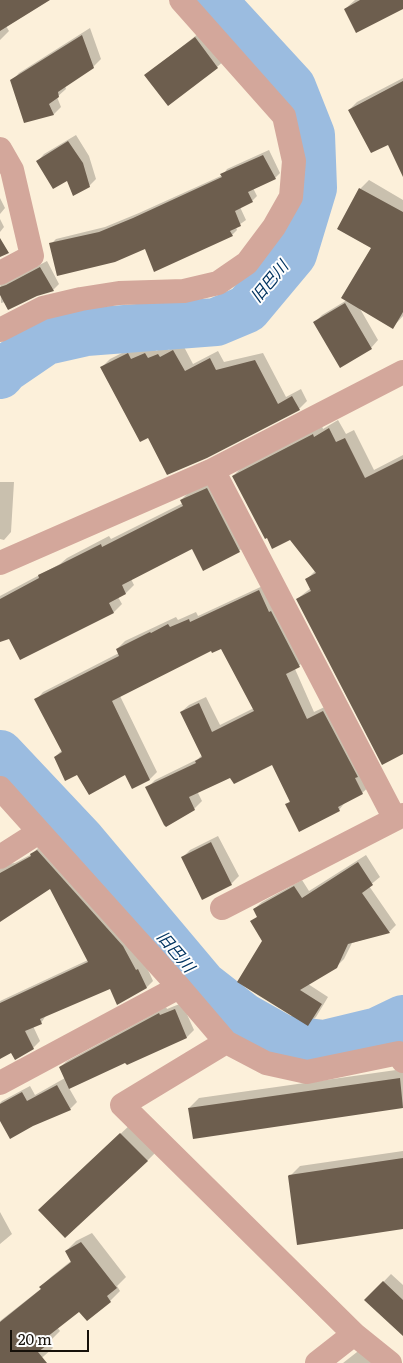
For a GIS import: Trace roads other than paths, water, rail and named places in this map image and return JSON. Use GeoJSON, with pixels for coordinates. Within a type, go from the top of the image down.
{"type":"FeatureCollection","features":[{"type":"Feature","properties":{"kind":"street"},"geometry":{"type":"LineString","coordinates":[[0,330],[43,308],[81,299],[119,292],[184,291],[218,283],[247,263],[274,227],[291,197],[294,161],[284,116],[181,0]]}},
{"type":"Feature","properties":{"kind":"street"},"geometry":{"type":"LineString","coordinates":[[0,149],[12,170],[32,256],[0,273]]}},
{"type":"Feature","properties":{"kind":"street"},"geometry":{"type":"LineString","coordinates":[[0,563],[213,470],[403,372]]}},
{"type":"Feature","properties":{"kind":"street"},"geometry":{"type":"LineString","coordinates":[[213,470],[399,817],[222,908]]}},
{"type":"Feature","properties":{"kind":"street"},"geometry":{"type":"LineString","coordinates":[[0,788],[226,1042],[266,1063],[307,1072],[399,1053],[403,1061]]}},
{"type":"Feature","properties":{"kind":"street"},"geometry":{"type":"LineString","coordinates":[[0,856],[39,832]]}},
{"type":"Feature","properties":{"kind":"street"},"geometry":{"type":"LineString","coordinates":[[0,1082],[179,987]]}},
{"type":"Feature","properties":{"kind":"street"},"geometry":{"type":"LineString","coordinates":[[226,1042],[122,1105],[354,1334],[390,1363]]}},
{"type":"Feature","properties":{"kind":"street"},"geometry":{"type":"LineString","coordinates":[[317,1363],[354,1334]]}},
{"type":"Feature","properties":{"kind":"waterway","name":"旧巴川"},"geometry":{"type":"LineString","coordinates":[[0,375],[5,369],[46,341],[86,332],[216,322],[247,309],[293,254],[313,188],[311,135],[292,87],[212,0]]}},
{"type":"Feature","properties":{"kind":"waterway","name":"旧巴川"},"geometry":{"type":"LineString","coordinates":[[0,754],[81,840],[203,985],[244,1017],[283,1039],[324,1044],[378,1031],[403,1019]]}}]}
